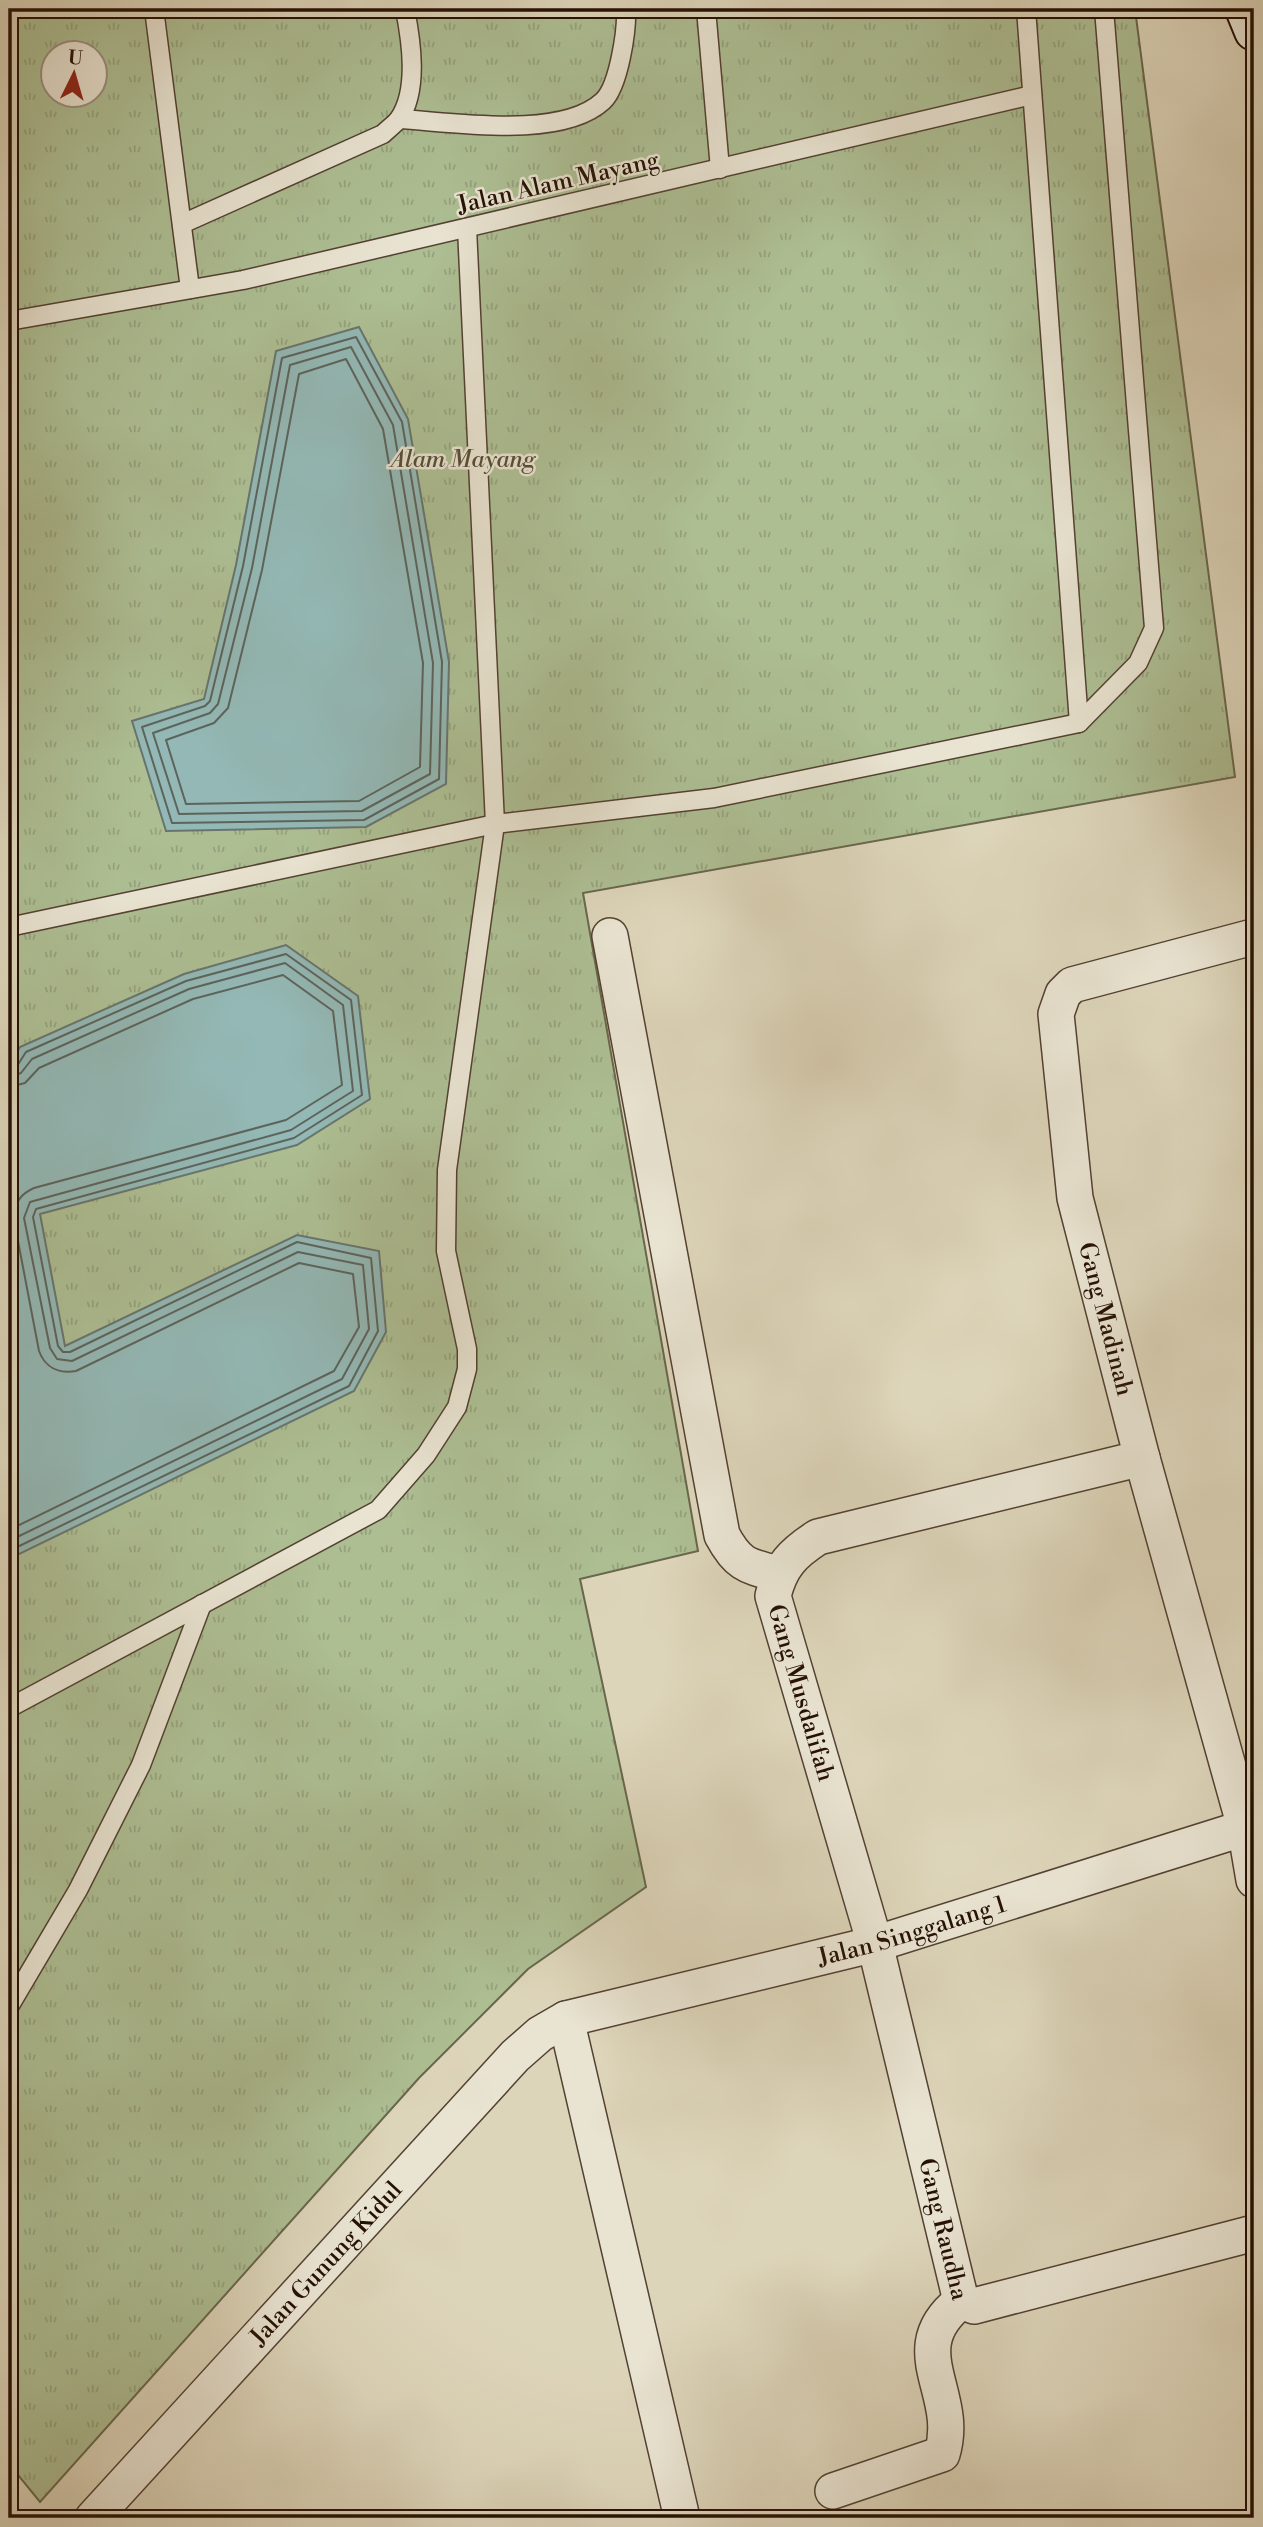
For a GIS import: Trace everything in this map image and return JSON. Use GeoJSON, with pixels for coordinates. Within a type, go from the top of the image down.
{"type":"FeatureCollection","features":[{"type":"Feature","properties":{"kind":"main road"},"geometry":{"type":"LineString","coordinates":[[1245,9],[1254,31]]}},
{"type":"Feature","properties":{"kind":"street"},"geometry":{"type":"LineString","coordinates":[[610,936],[722,1535],[733,1554],[745,1566],[778,1574]]}},
{"type":"Feature","properties":{"kind":"street","name":"Gang Madinah"},"geometry":{"type":"LineString","coordinates":[[1249,938],[1072,985],[1057,1003],[1056,1014],[1075,1198],[1142,1458],[1249,1826]]}},
{"type":"Feature","properties":{"kind":"street","name":"Gang Musdalifah"},"geometry":{"type":"LineString","coordinates":[[875,1944],[773,1596],[778,1574],[793,1553],[818,1537],[1142,1458]]}},
{"type":"Feature","properties":{"kind":"street"},"geometry":{"type":"LineString","coordinates":[[1249,1826],[1254,1880]]}},
{"type":"Feature","properties":{"kind":"street","name":"Jalan Singgalang 1"},"geometry":{"type":"LineString","coordinates":[[566,2019],[875,1944],[1249,1826]]}},
{"type":"Feature","properties":{"kind":"street","name":"Gang Raudha"},"geometry":{"type":"LineString","coordinates":[[875,1944],[961,2301],[974,2306],[1254,2233]]}},
{"type":"Feature","properties":{"kind":"street"},"geometry":{"type":"LineString","coordinates":[[566,2019],[682,2518]]}},
{"type":"Feature","properties":{"kind":"street","name":"Jalan Gunung Kidul"},"geometry":{"type":"LineString","coordinates":[[93,2518],[515,2056],[540,2034],[566,2019]]}},
{"type":"Feature","properties":{"kind":"street"},"geometry":{"type":"LineString","coordinates":[[833,2491],[942,2454],[948,2435],[947,2413],[931,2358],[932,2344],[945,2313],[961,2301]]}},
{"type":"Feature","properties":{"kind":"lane"},"geometry":{"type":"LineString","coordinates":[[154,9],[190,289]]}},
{"type":"Feature","properties":{"kind":"lane"},"geometry":{"type":"LineString","coordinates":[[182,224],[383,134],[399,119],[409,86],[411,38],[405,9]]}},
{"type":"Feature","properties":{"kind":"lane"},"geometry":{"type":"LineString","coordinates":[[399,119],[504,125],[550,123],[584,115],[605,100],[618,72],[626,9]]}},
{"type":"Feature","properties":{"kind":"lane"},"geometry":{"type":"LineString","coordinates":[[706,9],[720,169]]}},
{"type":"Feature","properties":{"kind":"lane"},"geometry":{"type":"LineString","coordinates":[[1026,9],[1079,723]]}},
{"type":"Feature","properties":{"kind":"lane"},"geometry":{"type":"LineString","coordinates":[[10,921],[495,824],[714,799],[1079,723],[1138,663],[1154,628],[1104,9]]}},
{"type":"Feature","properties":{"kind":"lane","name":"Jalan Alam Mayang"},"geometry":{"type":"LineString","coordinates":[[9,321],[243,281],[1032,95]]}},
{"type":"Feature","properties":{"kind":"lane"},"geometry":{"type":"LineString","coordinates":[[9,1708],[378,1510],[426,1455],[457,1407],[467,1369],[467,1349],[446,1251],[447,1170],[495,824],[467,229]]}},
{"type":"Feature","properties":{"kind":"lane"},"geometry":{"type":"LineString","coordinates":[[9,2007],[78,1890],[141,1765],[202,1604]]}},
{"type":"Feature","properties":{"kind":"green space","name":"Alam Mayang"},"geometry":{"type":"Polygon","coordinates":[[[9,9],[1135,9],[1235,777],[583,893],[698,1551],[580,1579],[646,1887],[528,1969],[419,2078],[40,2502],[9,2464],[9,9]]]}},
{"type":"Feature","properties":{"kind":"water"},"geometry":{"type":"Polygon","coordinates":[[[359,327],[408,419],[449,662],[446,784],[366,827],[166,831],[132,721],[204,699],[236,565],[276,351],[359,327]]]}},
{"type":"Feature","properties":{"kind":"water"},"geometry":{"type":"Polygon","coordinates":[[[286,945],[358,996],[370,1099],[297,1145],[40,1214],[65,1346],[297,1235],[379,1251],[386,1332],[354,1391],[9,1559],[9,1066],[20,1047],[184,974],[286,945]]]}}]}
